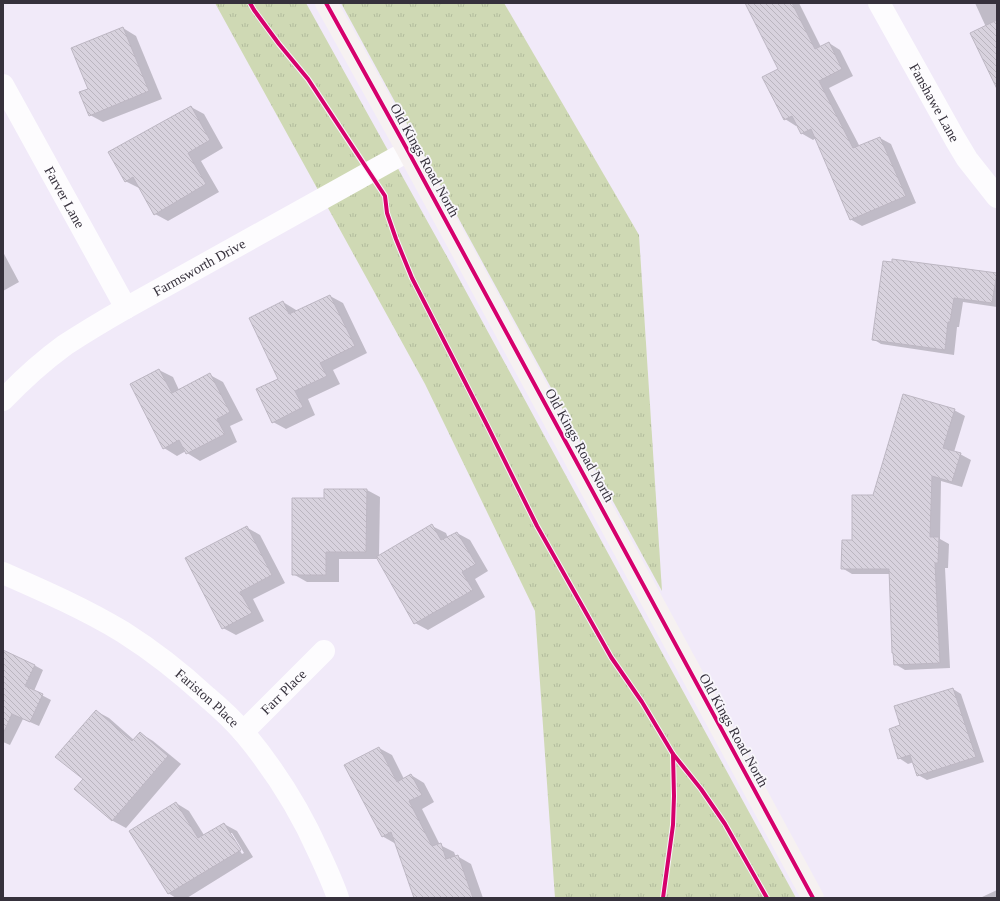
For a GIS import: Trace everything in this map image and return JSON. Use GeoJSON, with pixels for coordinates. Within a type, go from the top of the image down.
{"type":"FeatureCollection","features":[{"type":"Feature","properties":{"kind":"street","name":"Old Kings Road North"},"geometry":{"type":"LineString","coordinates":[[326,3],[408,151],[813,898]]}},
{"type":"Feature","properties":{"kind":"street","name":"Fanshawe Lane"},"geometry":{"type":"LineString","coordinates":[[879,3],[967,159],[997,197]]}},
{"type":"Feature","properties":{"kind":"street","name":"Farver Lane"},"geometry":{"type":"LineString","coordinates":[[3,85],[126,308]]}},
{"type":"Feature","properties":{"kind":"street","name":"Farmsworth Drive"},"geometry":{"type":"LineString","coordinates":[[3,400],[37,368],[65,346],[94,327],[408,151]]}},
{"type":"Feature","properties":{"kind":"street","name":"Fariston Place"},"geometry":{"type":"LineString","coordinates":[[3,573],[93,615],[122,632],[177,670],[222,710],[243,732],[278,779],[304,822],[325,866],[338,898]]}},
{"type":"Feature","properties":{"kind":"street","name":"Farr Place"},"geometry":{"type":"LineString","coordinates":[[243,732],[324,651]]}},
{"type":"Feature","properties":{"kind":"green space"},"geometry":{"type":"Polygon","coordinates":[[[215,3],[306,3],[450,262],[796,898],[555,898],[535,611],[425,384],[215,3]]]}},
{"type":"Feature","properties":{"kind":"green space"},"geometry":{"type":"Polygon","coordinates":[[[341,3],[504,3],[639,235],[662,591],[341,3]]]}},
{"type":"Feature","properties":{"kind":"building"},"geometry":{"type":"Polygon","coordinates":[[[745,3],[792,3],[815,49],[829,42],[842,69],[819,81],[853,148],[880,137],[906,196],[850,220],[811,129],[801,134],[792,116],[784,120],[762,77],[778,69],[745,3]]]}},
{"type":"Feature","properties":{"kind":"building"},"geometry":{"type":"Polygon","coordinates":[[[997,20],[997,89],[970,33],[997,20]]]}},
{"type":"Feature","properties":{"kind":"building"},"geometry":{"type":"Polygon","coordinates":[[[123,27],[149,91],[89,116],[79,92],[88,89],[71,48],[123,27]]]}},
{"type":"Feature","properties":{"kind":"building"},"geometry":{"type":"Polygon","coordinates":[[[191,106],[210,140],[188,153],[206,184],[154,215],[133,177],[125,182],[108,152],[191,106]]]}},
{"type":"Feature","properties":{"kind":"building"},"geometry":{"type":"Polygon","coordinates":[[[892,259],[997,273],[992,303],[954,298],[950,322],[948,322],[945,350],[872,340],[883,261],[892,262],[892,259]]]}},
{"type":"Feature","properties":{"kind":"building"},"geometry":{"type":"Polygon","coordinates":[[[330,295],[355,346],[320,363],[327,376],[295,391],[303,407],[272,423],[256,389],[278,379],[249,318],[283,301],[289,314],[330,295]]]}},
{"type":"Feature","properties":{"kind":"building"},"geometry":{"type":"Polygon","coordinates":[[[159,369],[172,393],[210,373],[230,412],[217,419],[225,434],[186,454],[179,440],[163,449],[130,384],[159,369]]]}},
{"type":"Feature","properties":{"kind":"building"},"geometry":{"type":"Polygon","coordinates":[[[903,394],[955,409],[943,448],[961,453],[952,482],[932,476],[930,537],[939,537],[938,563],[935,563],[940,663],[894,665],[892,653],[889,569],[841,569],[842,540],[852,540],[852,495],[873,495],[903,394]]]}},
{"type":"Feature","properties":{"kind":"building"},"geometry":{"type":"Polygon","coordinates":[[[324,489],[367,489],[366,552],[326,552],[326,575],[292,575],[292,498],[324,498],[324,489]]]}},
{"type":"Feature","properties":{"kind":"building"},"geometry":{"type":"Polygon","coordinates":[[[432,524],[441,540],[457,532],[476,564],[462,572],[473,590],[414,624],[376,557],[432,524]]]}},
{"type":"Feature","properties":{"kind":"building"},"geometry":{"type":"Polygon","coordinates":[[[247,526],[272,575],[240,592],[252,613],[222,629],[185,558],[247,526]]]}},
{"type":"Feature","properties":{"kind":"building"},"geometry":{"type":"Polygon","coordinates":[[[3,650],[35,665],[25,686],[43,694],[30,722],[12,714],[3,734],[3,650]]]}},
{"type":"Feature","properties":{"kind":"building"},"geometry":{"type":"Polygon","coordinates":[[[953,688],[976,757],[917,776],[910,755],[898,759],[889,729],[900,725],[894,706],[953,688]]]}},
{"type":"Feature","properties":{"kind":"building"},"geometry":{"type":"Polygon","coordinates":[[[96,710],[132,741],[140,732],[168,756],[112,821],[74,789],[83,779],[55,757],[96,710]]]}},
{"type":"Feature","properties":{"kind":"building"},"geometry":{"type":"Polygon","coordinates":[[[379,747],[397,782],[411,774],[422,795],[409,801],[432,846],[441,843],[446,859],[458,855],[473,898],[414,898],[391,832],[382,837],[344,765],[379,747]]]}},
{"type":"Feature","properties":{"kind":"building"},"geometry":{"type":"Polygon","coordinates":[[[176,802],[198,838],[224,823],[241,850],[168,894],[129,831],[176,802]]]}},
{"type":"Feature","properties":{"kind":"cycle path"},"geometry":{"type":"LineString","coordinates":[[250,3],[279,44],[308,79],[385,196],[387,213],[412,278],[537,526],[611,657],[642,702],[673,754],[701,789],[725,824],[767,898]]}},
{"type":"Feature","properties":{"kind":"cycle path"},"geometry":{"type":"LineString","coordinates":[[326,3],[408,151],[813,898]]}},
{"type":"Feature","properties":{"kind":"cycle path"},"geometry":{"type":"LineString","coordinates":[[663,898],[673,825],[673,754]]}}]}
